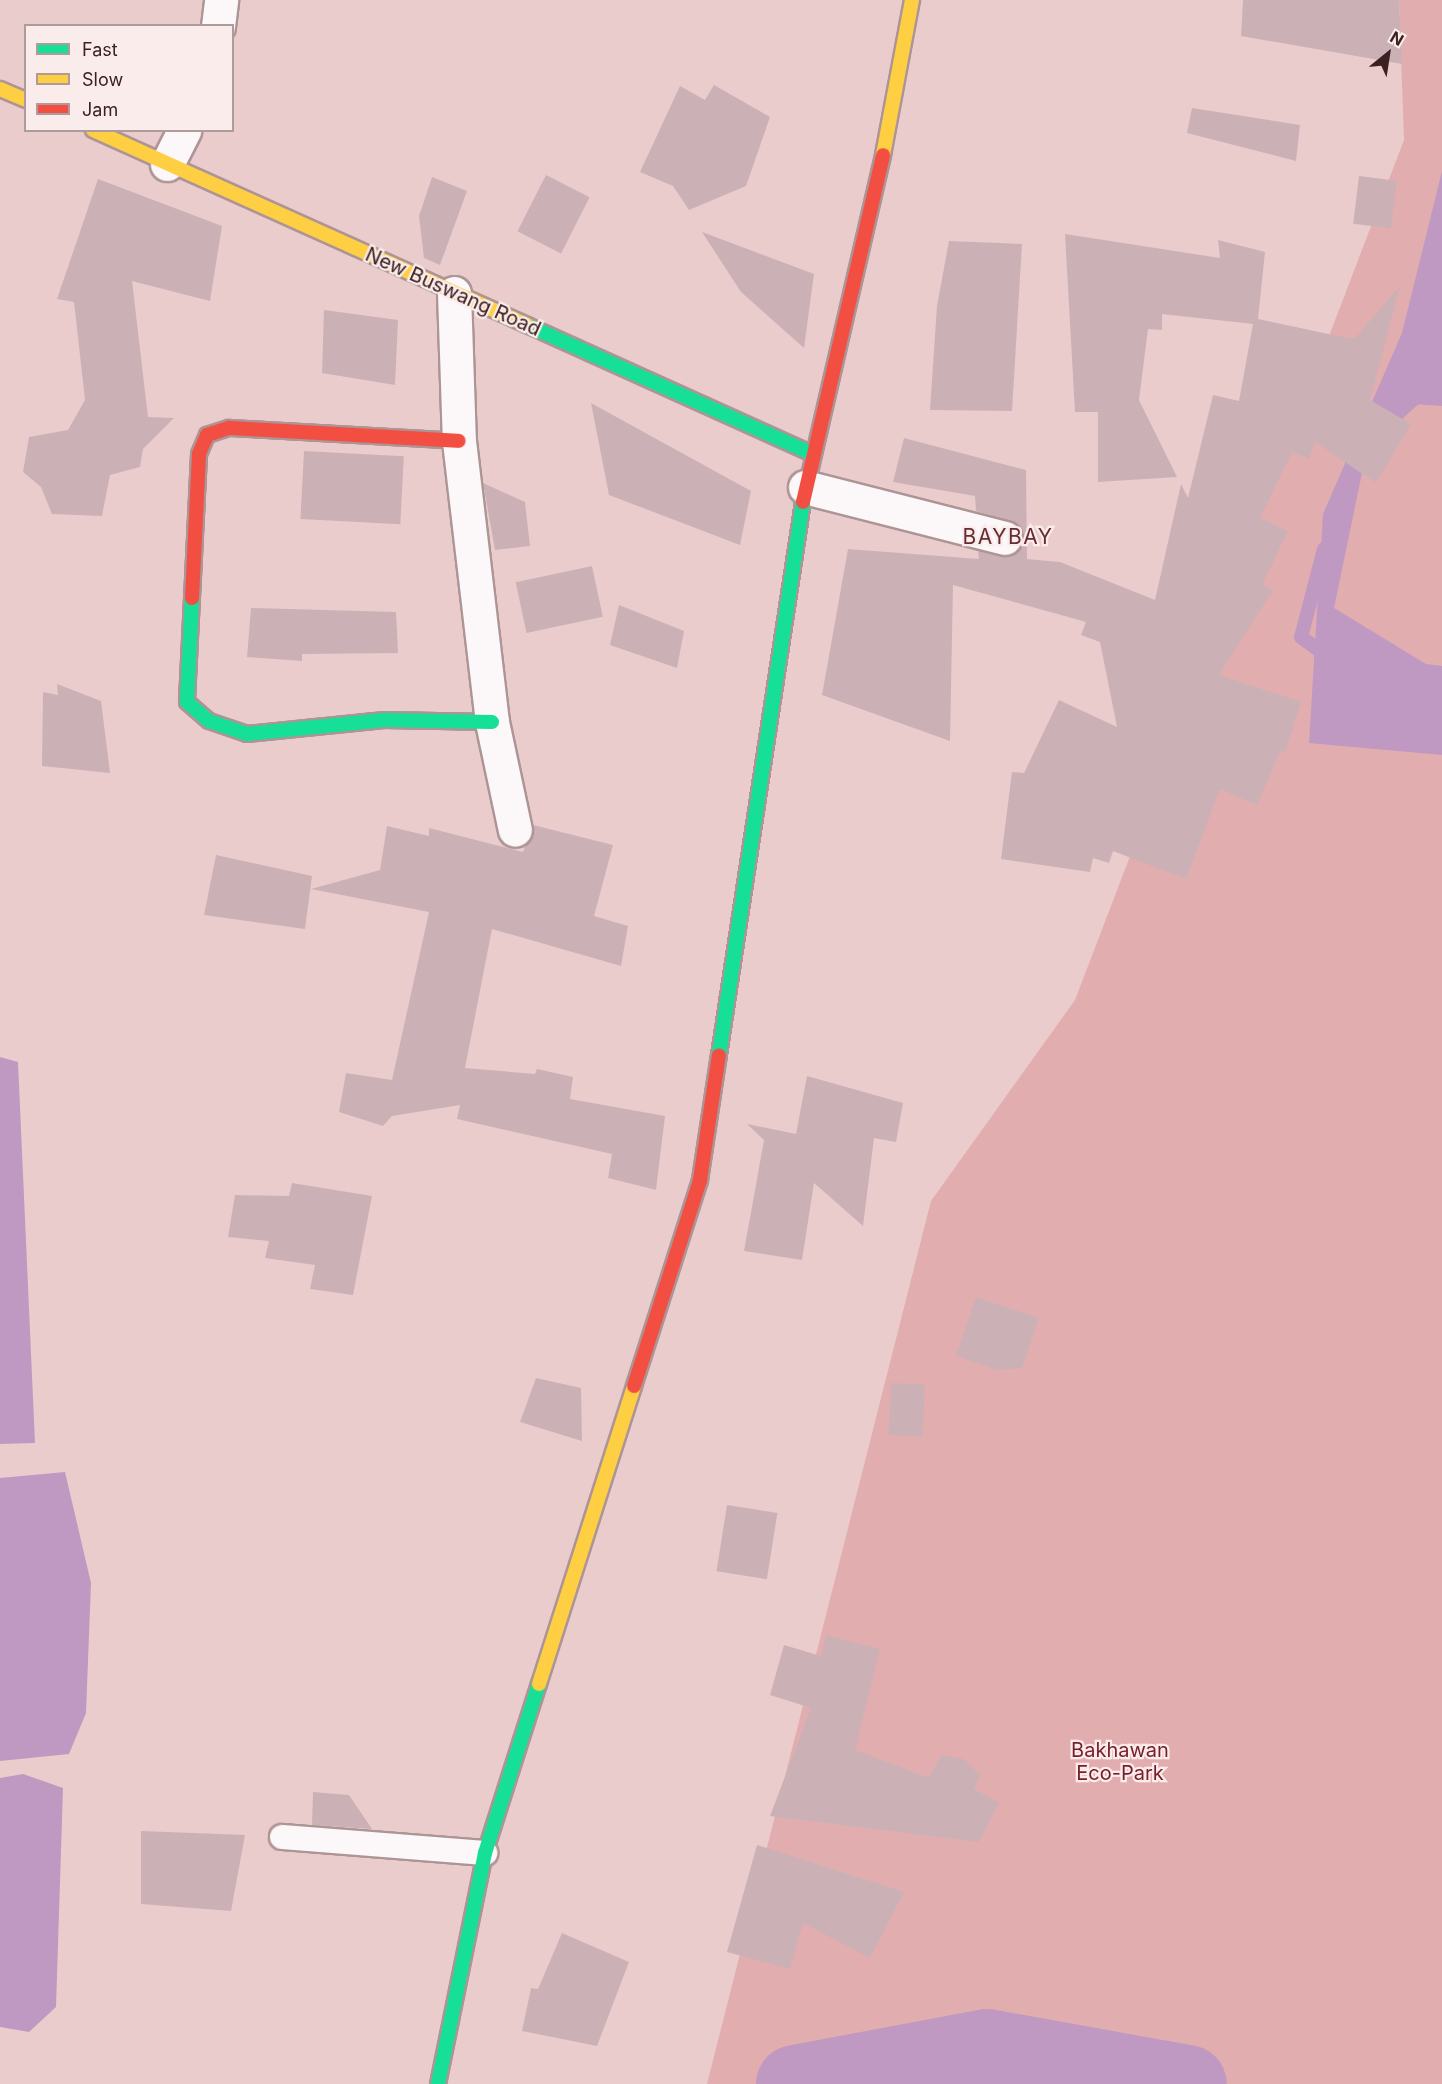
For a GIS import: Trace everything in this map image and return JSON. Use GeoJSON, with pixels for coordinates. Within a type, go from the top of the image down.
{"type":"FeatureCollection","features":[{"type":"Feature","properties":{"kind":"street"},"geometry":{"type":"LineString","coordinates":[[218,24],[221,0]]}},
{"type":"Feature","properties":{"kind":"street"},"geometry":{"type":"LineString","coordinates":[[438,2084],[485,1852],[700,1180],[805,487],[897,96],[912,0]]}},
{"type":"Feature","properties":{"kind":"street"},"geometry":{"type":"LineString","coordinates":[[0,89],[24,99]]}},
{"type":"Feature","properties":{"kind":"street","name":"New Buswang Road"},"geometry":{"type":"LineString","coordinates":[[97,132],[813,454]]}},
{"type":"Feature","properties":{"kind":"street"},"geometry":{"type":"LineString","coordinates":[[167,164],[183,132]]}},
{"type":"Feature","properties":{"kind":"street"},"geometry":{"type":"LineString","coordinates":[[454,293],[459,441],[492,722],[515,830]]}},
{"type":"Feature","properties":{"kind":"street"},"geometry":{"type":"LineString","coordinates":[[459,441],[229,428],[207,435],[199,454],[188,702],[209,721],[246,734],[384,720],[492,722]]}},
{"type":"Feature","properties":{"kind":"street"},"geometry":{"type":"LineString","coordinates":[[805,487],[1005,538]]}},
{"type":"Feature","properties":{"kind":"lane"},"geometry":{"type":"LineString","coordinates":[[282,1837],[485,1852]]}},
{"type":"Feature","properties":{"kind":"green space","name":"Bakhawan Eco-Park"},"geometry":{"type":"Polygon","coordinates":[[[1399,0],[1442,0],[1442,2084],[707,2084],[931,1201],[1075,1000],[1404,140],[1399,0]]]}},
{"type":"Feature","properties":{"kind":"shaded area"},"geometry":{"type":"Polygon","coordinates":[[[1442,171],[1442,406],[1398,403],[1362,473],[1334,608],[1426,664],[1442,666],[1442,755],[1309,743],[1323,514],[1402,333],[1442,171]]]}},
{"type":"Feature","properties":{"kind":"shaded area"},"geometry":{"type":"Polygon","coordinates":[[[0,1057],[18,1062],[35,1443],[0,1444],[0,1057]]]}},
{"type":"Feature","properties":{"kind":"shaded area"},"geometry":{"type":"Polygon","coordinates":[[[65,1472],[91,1583],[86,1713],[69,1754],[0,1761],[0,1478],[65,1472]]]}},
{"type":"Feature","properties":{"kind":"shaded area"},"geometry":{"type":"Polygon","coordinates":[[[23,1774],[63,1788],[56,2007],[29,2032],[0,2027],[0,1778],[23,1774]]]}},
{"type":"Feature","properties":{"kind":"building"},"geometry":{"type":"Polygon","coordinates":[[[1243,0],[1399,0],[1402,64],[1241,36],[1243,0]]]}},
{"type":"Feature","properties":{"kind":"building"},"geometry":{"type":"Polygon","coordinates":[[[714,85],[770,117],[746,186],[689,210],[673,186],[640,172],[680,86],[705,100],[714,85]]]}},
{"type":"Feature","properties":{"kind":"building"},"geometry":{"type":"Polygon","coordinates":[[[1192,108],[1300,125],[1296,161],[1187,133],[1192,108]]]}},
{"type":"Feature","properties":{"kind":"building"},"geometry":{"type":"Polygon","coordinates":[[[546,175],[590,197],[561,253],[517,231],[546,175]]]}},
{"type":"Feature","properties":{"kind":"building"},"geometry":{"type":"Polygon","coordinates":[[[1359,176],[1397,181],[1391,228],[1353,224],[1359,176]]]}},
{"type":"Feature","properties":{"kind":"building"},"geometry":{"type":"Polygon","coordinates":[[[432,177],[467,191],[440,265],[424,258],[419,216],[432,177]]]}},
{"type":"Feature","properties":{"kind":"building"},"geometry":{"type":"Polygon","coordinates":[[[98,179],[222,226],[210,301],[132,281],[148,417],[174,418],[143,449],[140,467],[110,475],[102,516],[52,514],[41,487],[23,472],[29,437],[68,430],[85,400],[74,302],[57,299],[98,179]]]}},
{"type":"Feature","properties":{"kind":"building"},"geometry":{"type":"Polygon","coordinates":[[[702,232],[814,274],[804,348],[741,292],[702,232]]]}},
{"type":"Feature","properties":{"kind":"building"},"geometry":{"type":"Polygon","coordinates":[[[1065,234],[1220,258],[1218,240],[1265,252],[1258,319],[1347,338],[1355,338],[1400,286],[1370,400],[1411,424],[1376,483],[1315,442],[1309,459],[1292,452],[1260,518],[1288,531],[1262,585],[1273,590],[1219,675],[1301,702],[1285,752],[1281,750],[1257,805],[1220,789],[1186,879],[1113,851],[1109,863],[1093,858],[1090,872],[1001,859],[1012,772],[1024,773],[1059,700],[1117,727],[1100,642],[1081,635],[1086,622],[953,585],[950,741],[822,695],[848,549],[979,559],[978,551],[1009,556],[1023,543],[1018,524],[976,511],[975,496],[893,482],[904,438],[1026,470],[1027,559],[1060,562],[1155,600],[1181,484],[1188,498],[1213,395],[1239,401],[1253,324],[1162,314],[1162,330],[1148,329],[1139,400],[1177,477],[1098,482],[1098,412],[1075,412],[1065,234]]]}},
{"type":"Feature","properties":{"kind":"building"},"geometry":{"type":"Polygon","coordinates":[[[949,241],[1022,244],[1012,411],[930,410],[937,306],[949,241]]]}},
{"type":"Feature","properties":{"kind":"building"},"geometry":{"type":"Polygon","coordinates":[[[324,310],[398,320],[395,385],[322,373],[324,310]]]}},
{"type":"Feature","properties":{"kind":"building"},"geometry":{"type":"Polygon","coordinates":[[[591,403],[751,491],[740,545],[609,495],[591,403]]]}},
{"type":"Feature","properties":{"kind":"building"},"geometry":{"type":"Polygon","coordinates":[[[304,451],[404,456],[400,524],[300,519],[304,451]]]}},
{"type":"Feature","properties":{"kind":"building"},"geometry":{"type":"Polygon","coordinates":[[[483,483],[525,502],[530,546],[495,550],[483,483]]]}},
{"type":"Feature","properties":{"kind":"building"},"geometry":{"type":"Polygon","coordinates":[[[592,566],[603,617],[527,633],[516,582],[592,566]]]}},
{"type":"Feature","properties":{"kind":"building"},"geometry":{"type":"Polygon","coordinates":[[[619,605],[684,631],[677,668],[610,645],[619,605]]]}},
{"type":"Feature","properties":{"kind":"building"},"geometry":{"type":"Polygon","coordinates":[[[251,608],[396,612],[398,653],[302,654],[302,661],[247,657],[251,608]]]}},
{"type":"Feature","properties":{"kind":"building"},"geometry":{"type":"Polygon","coordinates":[[[57,684],[101,701],[110,773],[42,766],[43,692],[58,695],[57,684]]]}},
{"type":"Feature","properties":{"kind":"building"},"geometry":{"type":"Polygon","coordinates":[[[533,825],[613,845],[594,916],[628,926],[621,966],[492,929],[465,1068],[535,1074],[537,1069],[573,1077],[570,1099],[665,1116],[656,1190],[608,1178],[612,1154],[457,1119],[460,1105],[392,1116],[383,1126],[339,1112],[346,1073],[392,1080],[429,912],[311,889],[380,870],[387,826],[429,836],[429,828],[523,852],[533,825]]]}},
{"type":"Feature","properties":{"kind":"building"},"geometry":{"type":"Polygon","coordinates":[[[216,855],[312,876],[305,929],[204,915],[216,855]]]}},
{"type":"Feature","properties":{"kind":"building"},"geometry":{"type":"Polygon","coordinates":[[[807,1076],[903,1103],[896,1142],[874,1138],[863,1226],[814,1183],[802,1260],[744,1251],[764,1140],[747,1124],[796,1134],[807,1076]]]}},
{"type":"Feature","properties":{"kind":"building"},"geometry":{"type":"Polygon","coordinates":[[[292,1183],[372,1196],[353,1295],[310,1289],[315,1265],[265,1258],[269,1241],[228,1237],[235,1195],[289,1196],[292,1183]]]}},
{"type":"Feature","properties":{"kind":"building"},"geometry":{"type":"Polygon","coordinates":[[[976,1297],[1039,1318],[1022,1368],[998,1370],[956,1356],[976,1297]]]}},
{"type":"Feature","properties":{"kind":"building"},"geometry":{"type":"Polygon","coordinates":[[[536,1378],[581,1388],[582,1441],[520,1422],[536,1378]]]}},
{"type":"Feature","properties":{"kind":"building"},"geometry":{"type":"Polygon","coordinates":[[[891,1383],[925,1385],[922,1437],[888,1435],[891,1383]]]}},
{"type":"Feature","properties":{"kind":"building"},"geometry":{"type":"Polygon","coordinates":[[[727,1505],[777,1513],[767,1579],[717,1571],[727,1505]]]}},
{"type":"Feature","properties":{"kind":"building"},"geometry":{"type":"Polygon","coordinates":[[[826,1635],[880,1649],[855,1750],[929,1778],[941,1755],[964,1759],[980,1775],[974,1789],[999,1803],[979,1842],[770,1816],[811,1708],[770,1695],[784,1645],[821,1656],[826,1635]]]}},
{"type":"Feature","properties":{"kind":"building"},"geometry":{"type":"Polygon","coordinates":[[[313,1792],[349,1795],[372,1829],[312,1825],[313,1792]]]}},
{"type":"Feature","properties":{"kind":"building"},"geometry":{"type":"Polygon","coordinates":[[[141,1831],[245,1835],[231,1911],[141,1904],[141,1831]]]}},
{"type":"Feature","properties":{"kind":"building"},"geometry":{"type":"Polygon","coordinates":[[[757,1845],[904,1892],[870,1958],[803,1923],[790,1969],[727,1952],[757,1845]]]}},
{"type":"Feature","properties":{"kind":"building"},"geometry":{"type":"Polygon","coordinates":[[[562,1933],[629,1962],[597,2046],[522,2031],[531,1988],[538,1989],[562,1933]]]}},
{"type":"Feature","properties":{"kind":"waterway"},"geometry":{"type":"LineString","coordinates":[[1384,426],[1442,373]]}},
{"type":"Feature","properties":{"kind":"waterway"},"geometry":{"type":"LineString","coordinates":[[1324,549],[1301,637],[1329,657]]}},
{"type":"Feature","properties":{"kind":"waterway"},"geometry":{"type":"LineString","coordinates":[[795,2084],[987,2048],[1188,2084]]}},
{"type":"Feature","properties":{"kind":"traffic: fast"},"geometry":{"type":"LineString","coordinates":[[527,325],[813,454]]}},
{"type":"Feature","properties":{"kind":"traffic: fast"},"geometry":{"type":"LineString","coordinates":[[719,1055],[803,502]]}},
{"type":"Feature","properties":{"kind":"traffic: fast"},"geometry":{"type":"LineString","coordinates":[[192,598],[187,702],[209,721],[247,734],[384,720],[492,722]]}},
{"type":"Feature","properties":{"kind":"traffic: fast"},"geometry":{"type":"LineString","coordinates":[[438,2084],[485,1853],[539,1684]]}},
{"type":"Feature","properties":{"kind":"traffic: slow"},"geometry":{"type":"LineString","coordinates":[[883,155],[912,0]]}},
{"type":"Feature","properties":{"kind":"traffic: slow"},"geometry":{"type":"LineString","coordinates":[[0,89],[24,99]]}},
{"type":"Feature","properties":{"kind":"traffic: slow"},"geometry":{"type":"LineString","coordinates":[[97,132],[527,325]]}},
{"type":"Feature","properties":{"kind":"traffic: slow"},"geometry":{"type":"LineString","coordinates":[[539,1684],[634,1386]]}},
{"type":"Feature","properties":{"kind":"traffic: jam"},"geometry":{"type":"LineString","coordinates":[[803,502],[883,155]]}},
{"type":"Feature","properties":{"kind":"traffic: jam"},"geometry":{"type":"LineString","coordinates":[[192,598],[199,454],[207,435],[229,428],[459,441]]}},
{"type":"Feature","properties":{"kind":"traffic: jam"},"geometry":{"type":"LineString","coordinates":[[634,1386],[700,1180],[719,1055]]}},
{"type":"Feature","properties":{"kind":"district","name":"BAYBAY"},"geometry":{"type":"Point","coordinates":[1008,537]}}]}
